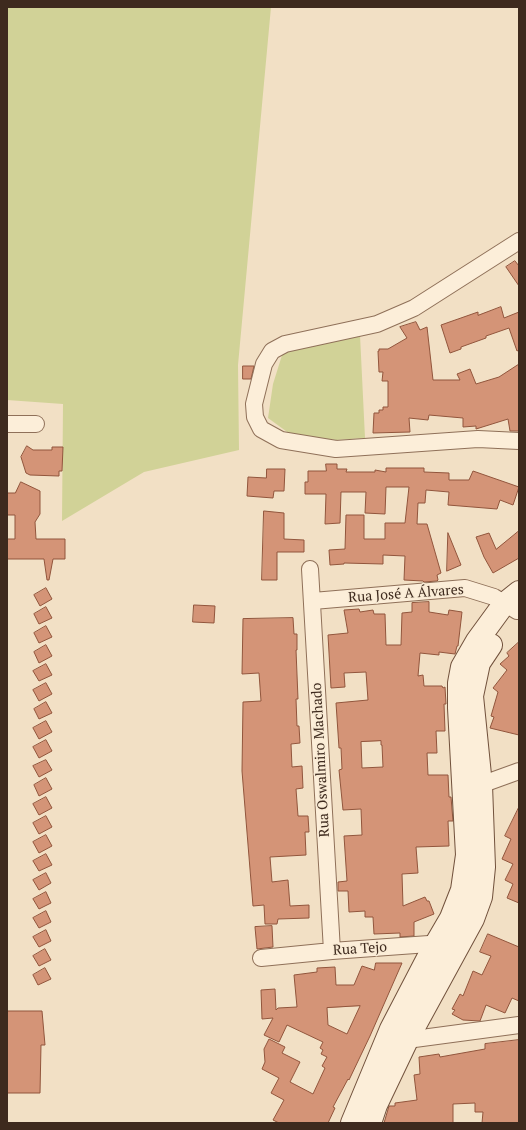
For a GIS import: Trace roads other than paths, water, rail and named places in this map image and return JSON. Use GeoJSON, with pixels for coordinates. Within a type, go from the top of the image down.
{"type":"FeatureCollection","features":[{"type":"Feature","properties":{"kind":"street"},"geometry":{"type":"LineString","coordinates":[[519,241],[414,308],[377,324],[285,344],[272,352],[264,364],[254,404],[255,417],[261,429],[281,440],[336,449],[478,439],[519,441]]}},
{"type":"Feature","properties":{"kind":"street"},"geometry":{"type":"LineString","coordinates":[[7,424],[36,424]]}},
{"type":"Feature","properties":{"kind":"street","name":"Rua Oswalmiro Machado"},"geometry":{"type":"LineString","coordinates":[[310,569],[332,951]]}},
{"type":"Feature","properties":{"kind":"street","name":"Rua José A Álvares"},"geometry":{"type":"LineString","coordinates":[[313,601],[465,588],[515,604]]}},
{"type":"Feature","properties":{"kind":"street"},"geometry":{"type":"LineString","coordinates":[[352,1123],[391,1029],[451,918],[462,890],[467,855],[473,788],[472,696],[479,663],[515,604]]}},
{"type":"Feature","properties":{"kind":"street"},"geometry":{"type":"LineString","coordinates":[[473,788],[519,771]]}},
{"type":"Feature","properties":{"kind":"street"},"geometry":{"type":"LineString","coordinates":[[370,1123],[376,1105],[407,1040],[459,942],[473,919],[481,897],[484,868],[473,788]]}},
{"type":"Feature","properties":{"kind":"street","name":"Rua Tejo"},"geometry":{"type":"LineString","coordinates":[[261,958],[332,951],[459,942]]}},
{"type":"Feature","properties":{"kind":"street"},"geometry":{"type":"LineString","coordinates":[[407,1040],[519,1025]]}}]}
